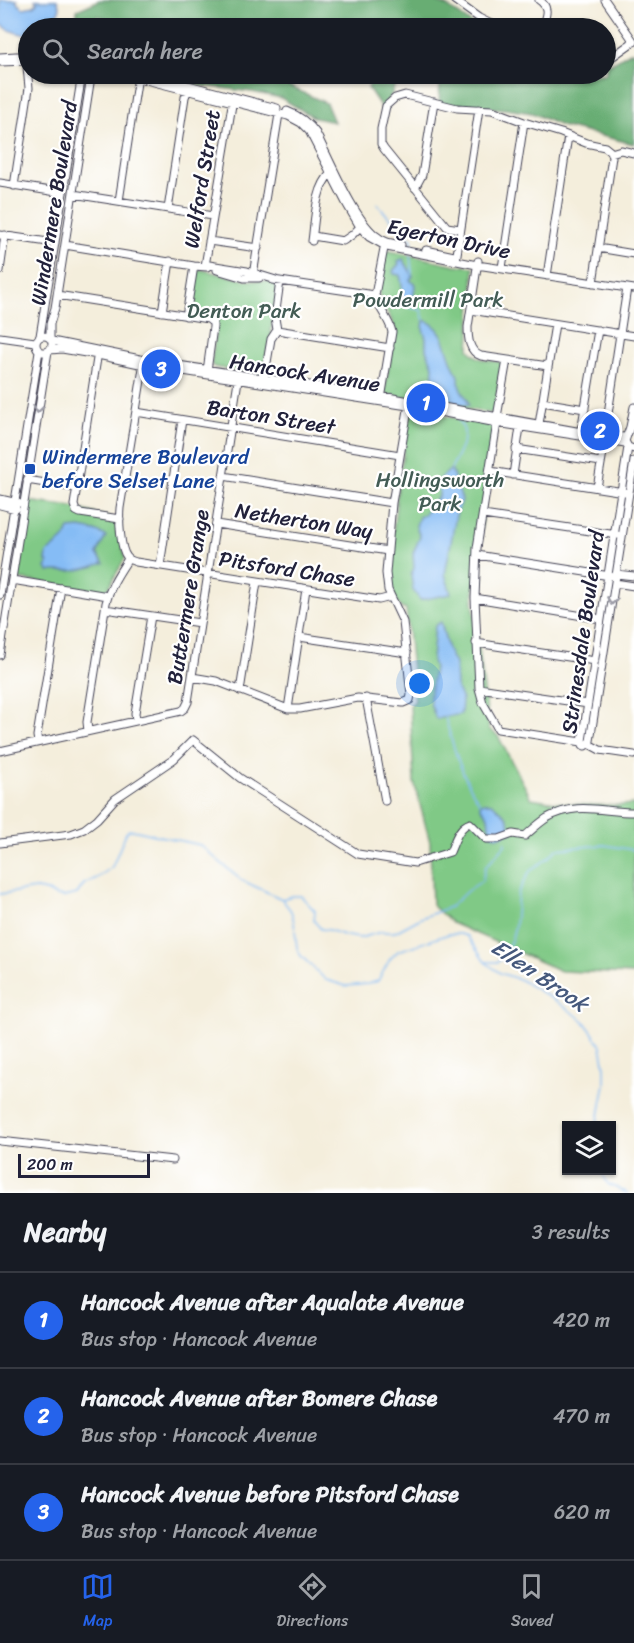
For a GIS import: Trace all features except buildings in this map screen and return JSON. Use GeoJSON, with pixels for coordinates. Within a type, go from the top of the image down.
{"type":"FeatureCollection","features":[{"type":"Feature","properties":{"kind":"street"},"geometry":{"type":"LineString","coordinates":[[454,0],[467,4],[479,18]]}},
{"type":"Feature","properties":{"kind":"street"},"geometry":{"type":"LineString","coordinates":[[539,0],[544,3],[546,9],[544,18]]}},
{"type":"Feature","properties":{"kind":"street"},"geometry":{"type":"LineString","coordinates":[[605,0],[634,42],[616,54]]}},
{"type":"Feature","properties":{"kind":"street"},"geometry":{"type":"LineString","coordinates":[[0,59],[18,58]]}},
{"type":"Feature","properties":{"kind":"street"},"geometry":{"type":"LineString","coordinates":[[14,186],[29,84]]}},
{"type":"Feature","properties":{"kind":"street","name":"Windermere Boulevard"},"geometry":{"type":"LineString","coordinates":[[37,339],[80,84]]}},
{"type":"Feature","properties":{"kind":"street","name":"Windermere Boulevard"},"geometry":{"type":"LineString","coordinates":[[51,339],[50,324],[57,295],[90,84]]}},
{"type":"Feature","properties":{"kind":"street"},"geometry":{"type":"LineString","coordinates":[[118,201],[138,84]]}},
{"type":"Feature","properties":{"kind":"street","name":"Egerton Drive"},"geometry":{"type":"LineString","coordinates":[[173,84],[290,112],[309,124],[316,133],[351,203],[366,226],[384,244]]}},
{"type":"Feature","properties":{"kind":"street"},"geometry":{"type":"LineString","coordinates":[[168,209],[188,88]]}},
{"type":"Feature","properties":{"kind":"street"},"geometry":{"type":"LineString","coordinates":[[460,229],[447,227],[383,147],[380,137],[386,106],[395,98],[405,95],[458,108],[492,110],[586,143],[608,148],[611,153],[594,281]]}},
{"type":"Feature","properties":{"kind":"street","name":"Egerton Drive"},"geometry":{"type":"LineString","coordinates":[[233,99],[288,116],[301,123],[309,131],[346,203],[360,227],[369,237],[384,244],[456,259],[632,287]]}},
{"type":"Feature","properties":{"kind":"street","name":"Welford Street"},"geometry":{"type":"LineString","coordinates":[[206,266],[233,99]]}},
{"type":"Feature","properties":{"kind":"street"},"geometry":{"type":"LineString","coordinates":[[415,188],[422,175],[434,102]]}},
{"type":"Feature","properties":{"kind":"street"},"geometry":{"type":"LineString","coordinates":[[456,259],[478,109]]}},
{"type":"Feature","properties":{"kind":"street"},"geometry":{"type":"LineString","coordinates":[[253,275],[279,114]]}},
{"type":"Feature","properties":{"kind":"street"},"geometry":{"type":"LineString","coordinates":[[502,266],[524,122]]}},
{"type":"Feature","properties":{"kind":"street"},"geometry":{"type":"LineString","coordinates":[[548,274],[568,136]]}},
{"type":"Feature","properties":{"kind":"street"},"geometry":{"type":"LineString","coordinates":[[611,153],[621,150],[634,153]]}},
{"type":"Feature","properties":{"kind":"street"},"geometry":{"type":"LineString","coordinates":[[331,173],[320,188],[313,239],[343,241],[360,227]]}},
{"type":"Feature","properties":{"kind":"street"},"geometry":{"type":"LineString","coordinates":[[0,183],[63,193]]}},
{"type":"Feature","properties":{"kind":"street"},"geometry":{"type":"LineString","coordinates":[[73,194],[213,216]]}},
{"type":"Feature","properties":{"kind":"street"},"geometry":{"type":"LineString","coordinates":[[0,272],[3,235],[55,243]]}},
{"type":"Feature","properties":{"kind":"street"},"geometry":{"type":"LineString","coordinates":[[209,241],[258,248]]}},
{"type":"Feature","properties":{"kind":"street"},"geometry":{"type":"LineString","coordinates":[[381,399],[392,332],[375,295],[384,244]]}},
{"type":"Feature","properties":{"kind":"street"},"geometry":{"type":"LineString","coordinates":[[64,245],[206,266],[244,278],[253,275],[375,295]]}},
{"type":"Feature","properties":{"kind":"street"},"geometry":{"type":"LineString","coordinates":[[598,248],[634,254]]}},
{"type":"Feature","properties":{"kind":"street"},"geometry":{"type":"LineString","coordinates":[[162,312],[170,261]]}},
{"type":"Feature","properties":{"kind":"street"},"geometry":{"type":"LineString","coordinates":[[478,263],[468,336],[473,351],[481,356],[548,366]]}},
{"type":"Feature","properties":{"kind":"street"},"geometry":{"type":"LineString","coordinates":[[186,315],[194,266]]}},
{"type":"Feature","properties":{"kind":"street"},"geometry":{"type":"LineString","coordinates":[[265,380],[271,339],[277,330],[275,318],[278,280]]}},
{"type":"Feature","properties":{"kind":"street"},"geometry":{"type":"LineString","coordinates":[[597,488],[621,334],[632,287]]}},
{"type":"Feature","properties":{"kind":"street"},"geometry":{"type":"LineString","coordinates":[[57,295],[208,319],[213,323],[213,327],[207,371]]}},
{"type":"Feature","properties":{"kind":"street"},"geometry":{"type":"LineString","coordinates":[[471,310],[634,336]]}},
{"type":"Feature","properties":{"kind":"street"},"geometry":{"type":"LineString","coordinates":[[539,424],[555,324]]}},
{"type":"Feature","properties":{"kind":"street"},"geometry":{"type":"LineString","coordinates":[[277,330],[390,348]]}},
{"type":"Feature","properties":{"kind":"street"},"geometry":{"type":"LineString","coordinates":[[581,431],[598,330]]}},
{"type":"Feature","properties":{"kind":"street"},"geometry":{"type":"LineString","coordinates":[[0,337],[37,339],[45,335],[51,339],[52,345],[49,350],[22,507],[0,655]]}},
{"type":"Feature","properties":{"kind":"street"},"geometry":{"type":"LineString","coordinates":[[0,595],[3,556],[14,505],[39,351],[36,347],[37,339]]}},
{"type":"Feature","properties":{"kind":"street","name":"Hancock Avenue"},"geometry":{"type":"LineString","coordinates":[[51,339],[144,362],[381,399],[497,420],[581,431],[604,439]]}},
{"type":"Feature","properties":{"kind":"street"},"geometry":{"type":"LineString","coordinates":[[39,351],[49,350]]}},
{"type":"Feature","properties":{"kind":"street","name":"Hancock Avenue"},"geometry":{"type":"LineString","coordinates":[[49,350],[98,352]]}},
{"type":"Feature","properties":{"kind":"street"},"geometry":{"type":"LineString","coordinates":[[98,352],[74,505],[76,511],[120,519]]}},
{"type":"Feature","properties":{"kind":"street"},"geometry":{"type":"LineString","coordinates":[[507,360],[477,555],[475,598],[479,688],[483,703],[498,729],[585,743],[600,750],[634,755]]}},
{"type":"Feature","properties":{"kind":"street"},"geometry":{"type":"LineString","coordinates":[[88,731],[87,722],[108,596],[128,559],[122,543],[120,519],[144,362]]}},
{"type":"Feature","properties":{"kind":"street","name":"Buttermere Grange"},"geometry":{"type":"LineString","coordinates":[[0,751],[181,711],[188,702],[238,376]]}},
{"type":"Feature","properties":{"kind":"street"},"geometry":{"type":"LineString","coordinates":[[542,402],[585,408]]}},
{"type":"Feature","properties":{"kind":"street"},"geometry":{"type":"LineString","coordinates":[[192,677],[216,681],[288,709],[300,709],[358,698],[405,703],[411,697],[404,622],[388,590],[386,573],[392,503],[409,404]]}},
{"type":"Feature","properties":{"kind":"street","name":"Strinesdale Boulevard"},"geometry":{"type":"LineString","coordinates":[[585,743],[588,704],[607,576],[618,535],[632,463],[629,440],[634,407]]}},
{"type":"Feature","properties":{"kind":"street","name":"Barton Street"},"geometry":{"type":"LineString","coordinates":[[136,412],[400,455]]}},
{"type":"Feature","properties":{"kind":"street"},"geometry":{"type":"LineString","coordinates":[[160,566],[182,420]]}},
{"type":"Feature","properties":{"kind":"street","name":"Hancock Avenue"},"geometry":{"type":"LineString","coordinates":[[497,420],[520,427],[604,439],[629,440]]}},
{"type":"Feature","properties":{"kind":"street"},"geometry":{"type":"LineString","coordinates":[[513,474],[520,427]]}},
{"type":"Feature","properties":{"kind":"street"},"geometry":{"type":"LineString","coordinates":[[516,449],[601,462]]}},
{"type":"Feature","properties":{"kind":"street"},"geometry":{"type":"LineString","coordinates":[[490,471],[625,492]]}},
{"type":"Feature","properties":{"kind":"street"},"geometry":{"type":"LineString","coordinates":[[223,476],[392,503]]}},
{"type":"Feature","properties":{"kind":"street"},"geometry":{"type":"LineString","coordinates":[[27,480],[76,488]]}},
{"type":"Feature","properties":{"kind":"street"},"geometry":{"type":"LineString","coordinates":[[0,499],[22,507]]}},
{"type":"Feature","properties":{"kind":"street"},"geometry":{"type":"LineString","coordinates":[[0,505],[14,505]]}},
{"type":"Feature","properties":{"kind":"street"},"geometry":{"type":"LineString","coordinates":[[483,515],[618,535]]}},
{"type":"Feature","properties":{"kind":"street","name":"Netherton Way"},"geometry":{"type":"LineString","coordinates":[[216,524],[388,551]]}},
{"type":"Feature","properties":{"kind":"street","name":"Strinesdale Boulevard"},"geometry":{"type":"LineString","coordinates":[[585,743],[616,578],[618,535]]}},
{"type":"Feature","properties":{"kind":"street"},"geometry":{"type":"LineString","coordinates":[[477,555],[607,576],[634,586]]}},
{"type":"Feature","properties":{"kind":"street","name":"Pitsford Chase"},"geometry":{"type":"LineString","coordinates":[[128,559],[208,574],[379,600],[391,597]]}},
{"type":"Feature","properties":{"kind":"street"},"geometry":{"type":"LineString","coordinates":[[616,578],[634,576]]}},
{"type":"Feature","properties":{"kind":"street"},"geometry":{"type":"LineString","coordinates":[[12,580],[108,596]]}},
{"type":"Feature","properties":{"kind":"street"},"geometry":{"type":"LineString","coordinates":[[240,691],[257,582]]}},
{"type":"Feature","properties":{"kind":"street"},"geometry":{"type":"LineString","coordinates":[[38,742],[37,736],[61,588]]}},
{"type":"Feature","properties":{"kind":"street"},"geometry":{"type":"LineString","coordinates":[[288,709],[306,589]]}},
{"type":"Feature","properties":{"kind":"street"},"geometry":{"type":"LineString","coordinates":[[475,598],[601,619]]}},
{"type":"Feature","properties":{"kind":"street"},"geometry":{"type":"LineString","coordinates":[[105,609],[200,623]]}},
{"type":"Feature","properties":{"kind":"street"},"geometry":{"type":"LineString","coordinates":[[136,720],[135,713],[151,616]]}},
{"type":"Feature","properties":{"kind":"street"},"geometry":{"type":"LineString","coordinates":[[299,637],[407,653]]}},
{"type":"Feature","properties":{"kind":"street"},"geometry":{"type":"LineString","coordinates":[[477,643],[595,661]]}},
{"type":"Feature","properties":{"kind":"street"},"geometry":{"type":"LineString","coordinates":[[479,688],[588,704]]}},
{"type":"Feature","properties":{"kind":"street"},"geometry":{"type":"LineString","coordinates":[[366,698],[385,801]]}},
{"type":"Feature","properties":{"kind":"street"},"geometry":{"type":"LineString","coordinates":[[0,843],[71,834],[84,829],[97,819],[115,799],[174,759],[193,740],[240,778],[358,854],[415,863],[450,852],[458,832],[464,825],[470,823],[486,839],[499,839],[513,834],[525,836],[545,819],[579,807],[634,812]]}},
{"type":"Feature","properties":{"kind":"street"},"geometry":{"type":"LineString","coordinates":[[0,1140],[173,1160]]}},
{"type":"Feature","properties":{"kind":"green space"},"geometry":{"type":"Polygon","coordinates":[[[100,0],[431,0],[447,6],[464,18],[105,18],[97,16],[77,18],[77,10],[100,0]]]}},
{"type":"Feature","properties":{"kind":"green space"},"geometry":{"type":"Polygon","coordinates":[[[634,52],[634,144],[561,126],[532,113],[439,104],[440,84],[616,84],[616,60],[634,52]]]}},
{"type":"Feature","properties":{"kind":"green space"},"geometry":{"type":"Polygon","coordinates":[[[194,84],[285,84],[326,103],[334,122],[315,118],[281,98],[194,84]]]}},
{"type":"Feature","properties":{"kind":"green space"},"geometry":{"type":"Polygon","coordinates":[[[370,84],[396,84],[385,113],[368,88],[370,84]]]}},
{"type":"Feature","properties":{"kind":"green space","name":"Powdermill Park"},"geometry":{"type":"Polygon","coordinates":[[[385,250],[474,267],[469,349],[480,358],[503,362],[494,414],[384,394],[395,329],[379,293],[385,250]]]}},
{"type":"Feature","properties":{"kind":"green space","name":"Denton Park"},"geometry":{"type":"Polygon","coordinates":[[[199,269],[245,280],[279,282],[272,333],[261,375],[214,367],[211,364],[217,323],[212,317],[189,312],[196,271],[199,269]]]}},
{"type":"Feature","properties":{"kind":"green space","name":"Hollingsworth Park"},"geometry":{"type":"Polygon","coordinates":[[[410,410],[494,425],[473,601],[489,729],[498,736],[531,798],[582,805],[634,804],[634,974],[561,971],[452,923],[432,905],[430,842],[414,782],[410,705],[415,701],[406,609],[402,609],[395,600],[390,586],[391,551],[398,487],[410,410]]]}},
{"type":"Feature","properties":{"kind":"green space"},"geometry":{"type":"Polygon","coordinates":[[[27,501],[72,507],[118,520],[125,558],[106,592],[18,579],[15,575],[27,501]]]}},
{"type":"Feature","properties":{"kind":"water"},"geometry":{"type":"Polygon","coordinates":[[[0,0],[17,0],[23,8],[34,6],[37,3],[35,0],[57,0],[60,8],[55,18],[18,18],[18,33],[0,24],[0,0]]]}},
{"type":"Feature","properties":{"kind":"water"},"geometry":{"type":"Polygon","coordinates":[[[403,259],[413,276],[410,280],[415,285],[413,299],[399,302],[403,291],[400,275],[394,274],[393,271],[399,264],[398,261],[403,259]]]}},
{"type":"Feature","properties":{"kind":"water"},"geometry":{"type":"Polygon","coordinates":[[[424,320],[432,324],[443,337],[454,369],[459,376],[461,390],[469,405],[439,401],[432,386],[433,366],[426,349],[424,320]]]}},
{"type":"Feature","properties":{"kind":"water"},"geometry":{"type":"Polygon","coordinates":[[[451,469],[462,500],[456,515],[445,574],[451,594],[420,600],[413,590],[411,575],[414,568],[413,553],[420,537],[416,526],[419,517],[425,514],[439,496],[440,479],[451,469]]]}},
{"type":"Feature","properties":{"kind":"water"},"geometry":{"type":"Polygon","coordinates":[[[80,528],[106,536],[97,554],[104,563],[78,570],[49,572],[46,568],[47,553],[65,538],[69,529],[80,528]]]}},
{"type":"Feature","properties":{"kind":"water"},"geometry":{"type":"Polygon","coordinates":[[[441,622],[448,650],[455,664],[456,686],[462,700],[461,714],[436,719],[430,703],[430,695],[434,667],[432,661],[435,626],[441,622]]]}},
{"type":"Feature","properties":{"kind":"water"},"geometry":{"type":"Polygon","coordinates":[[[480,803],[492,803],[507,817],[512,831],[498,837],[490,834],[488,816],[480,803]]]}},
{"type":"Feature","properties":{"kind":"waterway"},"geometry":{"type":"LineString","coordinates":[[377,203],[412,240],[411,249]]}},
{"type":"Feature","properties":{"kind":"waterway"},"geometry":{"type":"LineString","coordinates":[[410,254],[412,274]]}},
{"type":"Feature","properties":{"kind":"waterway"},"geometry":{"type":"LineString","coordinates":[[405,301],[409,307],[421,310],[424,320]]}},
{"type":"Feature","properties":{"kind":"waterway"},"geometry":{"type":"LineString","coordinates":[[451,469],[462,446],[464,436],[458,419]]}},
{"type":"Feature","properties":{"kind":"waterway"},"geometry":{"type":"LineString","coordinates":[[445,717],[463,772],[480,803]]}},
{"type":"Feature","properties":{"kind":"waterway","name":"Ellen Brook"},"geometry":{"type":"LineString","coordinates":[[0,894],[36,889],[64,897],[77,894],[84,884],[112,867],[126,833],[133,830],[200,845],[241,880],[282,899],[291,911],[297,948],[301,956],[326,980],[346,986],[378,981],[390,959],[398,951],[449,934],[467,936],[485,962],[500,973],[521,980],[556,1001],[583,1020],[592,1032],[601,1046],[605,1068],[605,1084],[598,1121]]}},
{"type":"Feature","properties":{"kind":"waterway"},"geometry":{"type":"LineString","coordinates":[[282,899],[301,896],[315,911],[314,921],[321,929],[360,938],[381,932],[395,932],[421,918],[450,907],[482,881],[486,866],[505,845],[505,841]]}},
{"type":"Feature","properties":{"kind":"waterway"},"geometry":{"type":"LineString","coordinates":[[485,962],[498,962],[504,956],[515,926],[518,893],[530,871],[557,849],[604,845],[634,850]]}},
{"type":"Feature","properties":{"kind":"waterway","name":"Ellen Brook"},"geometry":{"type":"LineString","coordinates":[[603,1175],[608,1184],[627,1193]]}},
{"type":"Feature","properties":{"kind":"place","name":"Hancock Avenue before Pitsford Chase"},"geometry":{"type":"Point","coordinates":[161,369]}},
{"type":"Feature","properties":{"kind":"place","name":"Hancock Avenue after Aqualate Avenue"},"geometry":{"type":"Point","coordinates":[426,403]}},
{"type":"Feature","properties":{"kind":"place","name":"Hancock Avenue after Bomere Chase"},"geometry":{"type":"Point","coordinates":[600,431]}},
{"type":"Feature","properties":{"kind":"place","name":"Windermere Boulevard before Selset Lane"},"geometry":{"type":"Point","coordinates":[30,469]}}]}
